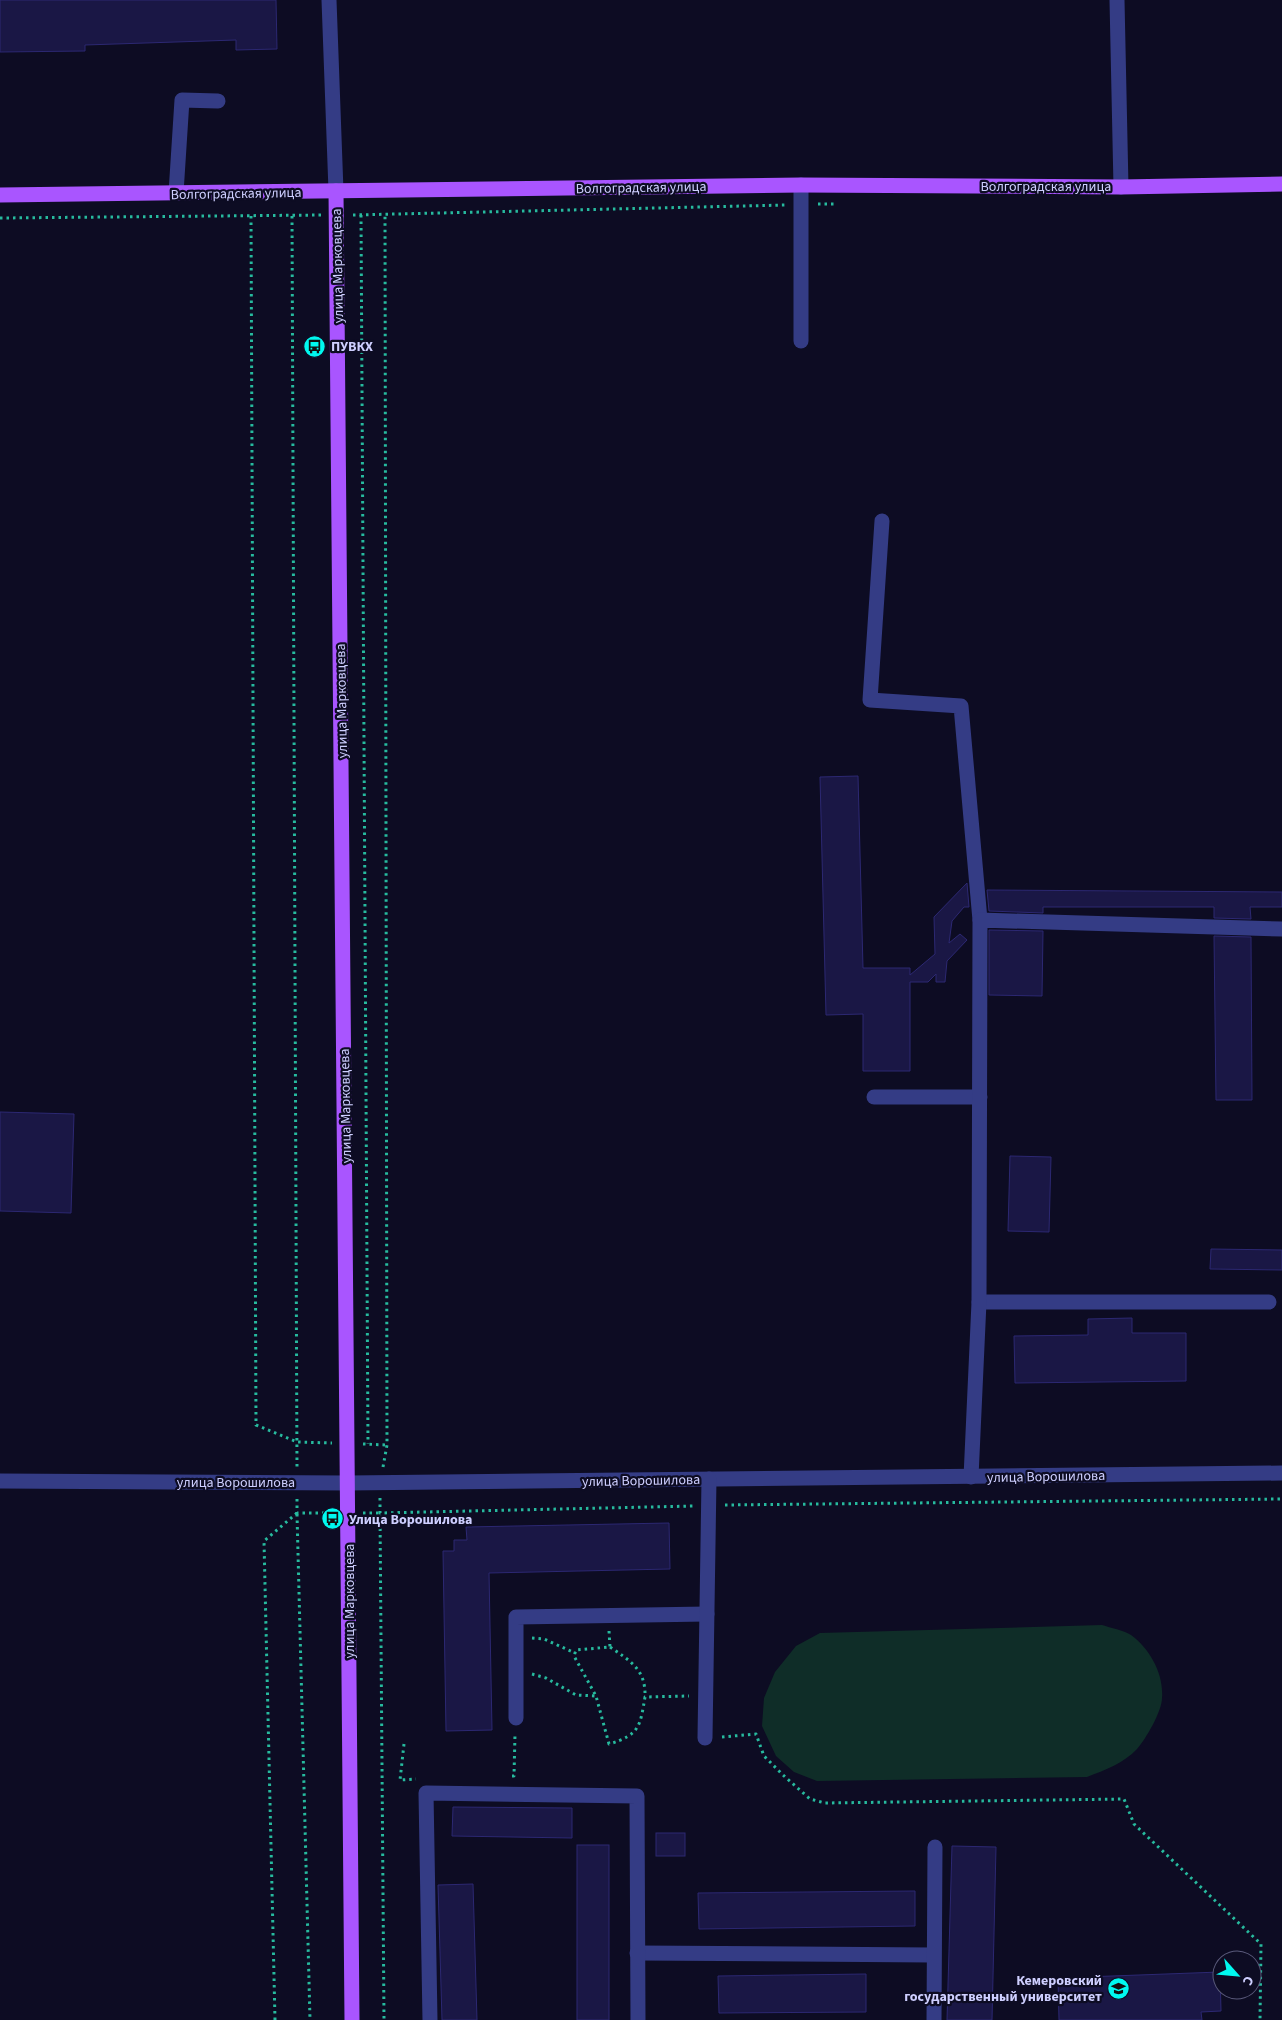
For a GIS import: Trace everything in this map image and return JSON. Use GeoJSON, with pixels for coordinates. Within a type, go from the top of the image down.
{"type":"FeatureCollection","features":[{"type":"Feature","properties":{"kind":"main road","name":"Волгоградская улица"},"geometry":{"type":"LineString","coordinates":[[0,195],[801,185],[1121,187],[1282,184]]}},
{"type":"Feature","properties":{"kind":"main road","name":"улица Марковцева"},"geometry":{"type":"LineString","coordinates":[[336,192],[352,2020]]}},
{"type":"Feature","properties":{"kind":"street"},"geometry":{"type":"LineString","coordinates":[[329,0],[336,192]]}},
{"type":"Feature","properties":{"kind":"street"},"geometry":{"type":"LineString","coordinates":[[1117,0],[1121,187]]}},
{"type":"Feature","properties":{"kind":"street"},"geometry":{"type":"LineString","coordinates":[[176,193],[182,100],[218,101]]}},
{"type":"Feature","properties":{"kind":"street"},"geometry":{"type":"LineString","coordinates":[[801,185],[801,341]]}},
{"type":"Feature","properties":{"kind":"street"},"geometry":{"type":"LineString","coordinates":[[882,521],[870,700],[961,706],[980,920],[979,1302],[971,1477]]}},
{"type":"Feature","properties":{"kind":"street"},"geometry":{"type":"LineString","coordinates":[[980,920],[1282,929]]}},
{"type":"Feature","properties":{"kind":"street"},"geometry":{"type":"LineString","coordinates":[[874,1097],[980,1097]]}},
{"type":"Feature","properties":{"kind":"street"},"geometry":{"type":"LineString","coordinates":[[979,1302],[1269,1302]]}},
{"type":"Feature","properties":{"kind":"street","name":"улица Ворошилова"},"geometry":{"type":"LineString","coordinates":[[0,1481],[380,1482],[1282,1473]]}},
{"type":"Feature","properties":{"kind":"street"},"geometry":{"type":"LineString","coordinates":[[705,1738],[709,1479]]}},
{"type":"Feature","properties":{"kind":"street"},"geometry":{"type":"LineString","coordinates":[[516,1718],[516,1617],[707,1614]]}},
{"type":"Feature","properties":{"kind":"street"},"geometry":{"type":"LineString","coordinates":[[430,2020],[426,1793],[637,1796],[638,2020]]}},
{"type":"Feature","properties":{"kind":"street"},"geometry":{"type":"LineString","coordinates":[[934,2020],[935,1847]]}},
{"type":"Feature","properties":{"kind":"street"},"geometry":{"type":"LineString","coordinates":[[638,1953],[933,1955]]}},
{"type":"Feature","properties":{"kind":"path"},"geometry":{"type":"LineString","coordinates":[[361,214],[368,1444]]}},
{"type":"Feature","properties":{"kind":"path"},"geometry":{"type":"LineString","coordinates":[[384,2020],[380,1482],[387,1445],[385,214]]}},
{"type":"Feature","properties":{"kind":"path"},"geometry":{"type":"LineString","coordinates":[[0,218],[337,215]]}},
{"type":"Feature","properties":{"kind":"path"},"geometry":{"type":"LineString","coordinates":[[251,216],[256,1425],[297,1442]]}},
{"type":"Feature","properties":{"kind":"path"},"geometry":{"type":"LineString","coordinates":[[292,216],[296,1482],[310,2020]]}},
{"type":"Feature","properties":{"kind":"path"},"geometry":{"type":"LineString","coordinates":[[276,2020],[264,1542],[297,1513],[1282,1499]]}},
{"type":"Feature","properties":{"kind":"path"},"geometry":{"type":"LineString","coordinates":[[608,1615],[610,1647]]}},
{"type":"Feature","properties":{"kind":"path"},"geometry":{"type":"LineString","coordinates":[[516,1636],[544,1639],[575,1653]]}},
{"type":"Feature","properties":{"kind":"path"},"geometry":{"type":"LineString","coordinates":[[610,1647],[636,1665],[645,1684],[645,1697],[641,1722],[628,1738],[609,1744],[596,1696],[574,1656],[575,1653],[576,1650],[610,1647]]}},
{"type":"Feature","properties":{"kind":"path"},"geometry":{"type":"LineString","coordinates":[[516,1668],[546,1678],[576,1695],[596,1696]]}},
{"type":"Feature","properties":{"kind":"path"},"geometry":{"type":"LineString","coordinates":[[645,1697],[706,1696]]}},
{"type":"Feature","properties":{"kind":"path"},"geometry":{"type":"LineString","coordinates":[[504,1776],[514,1776],[516,1718]]}},
{"type":"Feature","properties":{"kind":"path"},"geometry":{"type":"LineString","coordinates":[[705,1738],[756,1734],[764,1756],[783,1775],[810,1799],[825,1803],[1124,1799],[1134,1824],[1261,1944],[1260,2020]]}},
{"type":"Feature","properties":{"kind":"path"},"geometry":{"type":"LineString","coordinates":[[404,1744],[400,1780],[419,1779]]}},
{"type":"Feature","properties":{"kind":"green space"},"geometry":{"type":"Polygon","coordinates":[[[1102,1625],[1128,1633],[1144,1647],[1158,1671],[1161,1680],[1162,1698],[1153,1725],[1137,1749],[1120,1762],[1087,1777],[817,1781],[794,1772],[776,1756],[762,1726],[764,1698],[775,1672],[796,1646],[820,1633],[1102,1625]]]}},
{"type":"Feature","properties":{"kind":"building"},"geometry":{"type":"Polygon","coordinates":[[[0,0],[276,0],[277,49],[236,50],[236,40],[85,45],[85,51],[0,52],[0,0]]]}},
{"type":"Feature","properties":{"kind":"building"},"geometry":{"type":"Polygon","coordinates":[[[858,776],[863,968],[910,968],[910,975],[935,954],[934,917],[967,883],[969,907],[964,907],[952,921],[949,943],[960,934],[967,940],[947,961],[945,982],[936,982],[936,974],[928,982],[910,982],[910,1071],[863,1071],[863,1014],[826,1015],[820,777],[858,776]]]}},
{"type":"Feature","properties":{"kind":"building"},"geometry":{"type":"Polygon","coordinates":[[[987,890],[1282,892],[1282,907],[1250,907],[1251,919],[1214,918],[1214,907],[1043,907],[1043,913],[989,911],[987,890]]]}},
{"type":"Feature","properties":{"kind":"building"},"geometry":{"type":"Polygon","coordinates":[[[989,930],[1043,931],[1042,996],[989,995],[989,930]]]}},
{"type":"Feature","properties":{"kind":"building"},"geometry":{"type":"Polygon","coordinates":[[[1214,936],[1251,937],[1252,1100],[1216,1100],[1214,936]]]}},
{"type":"Feature","properties":{"kind":"building"},"geometry":{"type":"Polygon","coordinates":[[[0,1112],[74,1114],[71,1213],[0,1211],[0,1112]]]}},
{"type":"Feature","properties":{"kind":"building"},"geometry":{"type":"Polygon","coordinates":[[[1010,1156],[1051,1157],[1049,1232],[1008,1231],[1010,1156]]]}},
{"type":"Feature","properties":{"kind":"building"},"geometry":{"type":"Polygon","coordinates":[[[1211,1249],[1282,1250],[1282,1270],[1210,1269],[1211,1249]]]}},
{"type":"Feature","properties":{"kind":"building"},"geometry":{"type":"Polygon","coordinates":[[[1132,1318],[1132,1333],[1186,1333],[1186,1381],[1015,1383],[1014,1336],[1088,1335],[1088,1319],[1132,1318]]]}},
{"type":"Feature","properties":{"kind":"building"},"geometry":{"type":"Polygon","coordinates":[[[669,1523],[670,1569],[489,1573],[492,1730],[446,1731],[443,1551],[454,1551],[454,1540],[467,1540],[466,1527],[669,1523]]]}},
{"type":"Feature","properties":{"kind":"building"},"geometry":{"type":"Polygon","coordinates":[[[453,1807],[572,1808],[572,1838],[452,1836],[453,1807]]]}},
{"type":"Feature","properties":{"kind":"building"},"geometry":{"type":"Polygon","coordinates":[[[656,1833],[685,1833],[685,1856],[656,1856],[656,1833]]]}},
{"type":"Feature","properties":{"kind":"building"},"geometry":{"type":"Polygon","coordinates":[[[577,1845],[609,1845],[609,2020],[577,2020],[577,1845]]]}},
{"type":"Feature","properties":{"kind":"building"},"geometry":{"type":"Polygon","coordinates":[[[952,1846],[996,1847],[992,2020],[947,2020],[952,1846]]]}},
{"type":"Feature","properties":{"kind":"building"},"geometry":{"type":"Polygon","coordinates":[[[473,1884],[477,2020],[442,2020],[438,1885],[473,1884]]]}},
{"type":"Feature","properties":{"kind":"building"},"geometry":{"type":"Polygon","coordinates":[[[915,1891],[915,1926],[699,1929],[698,1893],[915,1891]]]}},
{"type":"Feature","properties":{"kind":"building","name":"Кемеровский государственный университет"},"geometry":{"type":"Polygon","coordinates":[[[1212,1972],[1212,2000],[1221,2000],[1221,2011],[1201,2012],[1202,2020],[1059,2020],[1058,1978],[1212,1972]]]}},
{"type":"Feature","properties":{"kind":"building"},"geometry":{"type":"Polygon","coordinates":[[[866,1974],[866,2012],[719,2013],[718,1976],[866,1974]]]}},
{"type":"Feature","properties":{"kind":"place","name":"ПУВКХ"},"geometry":{"type":"Point","coordinates":[315,346]}},
{"type":"Feature","properties":{"kind":"place","name":"Улица Ворошилова"},"geometry":{"type":"Point","coordinates":[333,1519]}},
{"type":"Feature","properties":{"kind":"place","name":"Кемеровский государственный университет"},"geometry":{"type":"Point","coordinates":[1118,1988]}}]}
